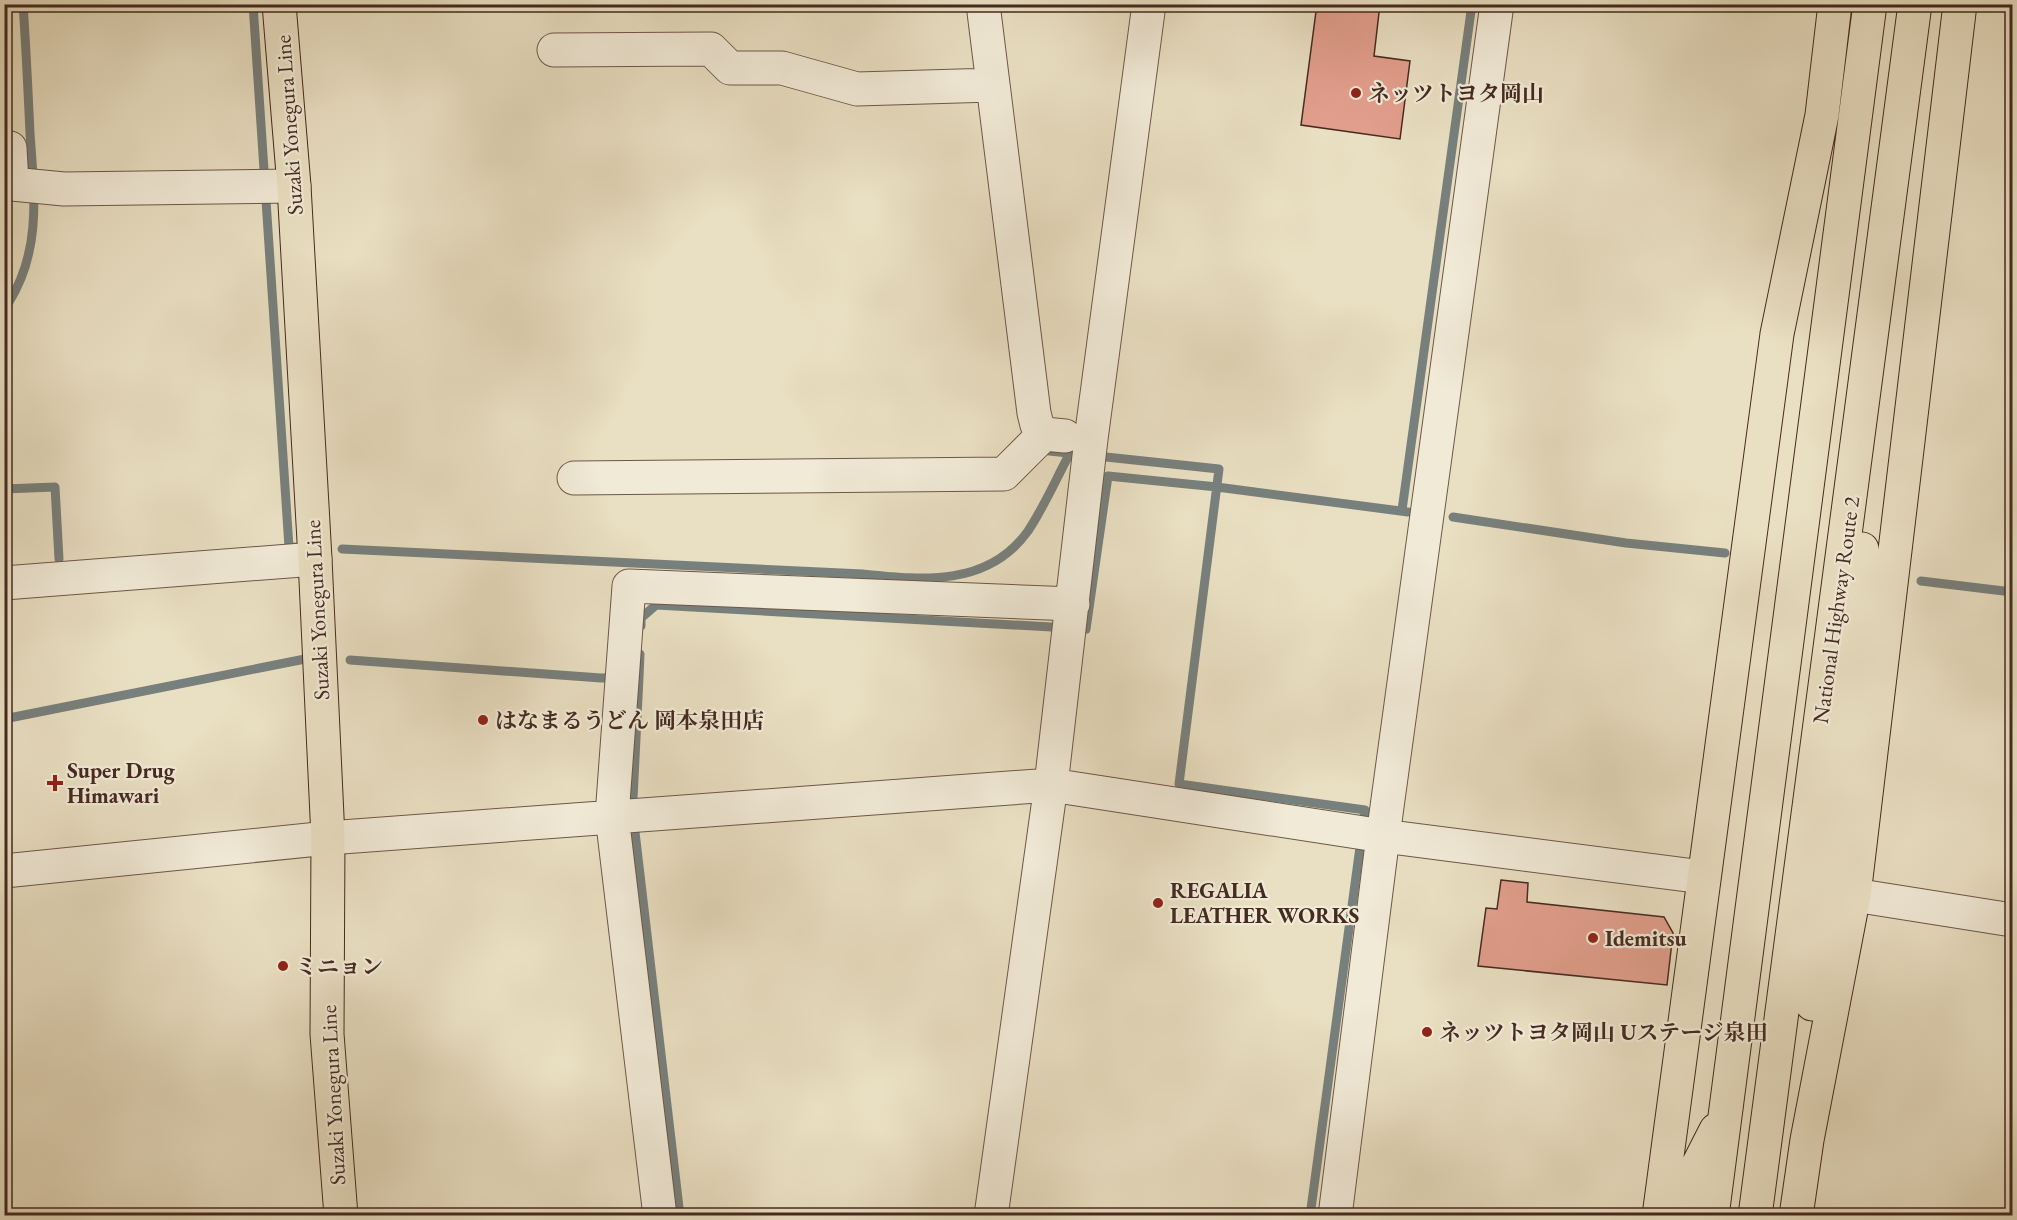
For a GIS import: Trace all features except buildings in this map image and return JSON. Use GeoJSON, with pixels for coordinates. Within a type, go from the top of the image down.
{"type":"FeatureCollection","features":[{"type":"Feature","properties":{"kind":"main road","name":"Suzaki Yonegura Line"},"geometry":{"type":"LineString","coordinates":[[279,4],[274,186],[315,559],[328,838],[327,1034],[340,1215]]}},
{"type":"Feature","properties":{"kind":"main road"},"geometry":{"type":"LineString","coordinates":[[1659,1215],[1702,877],[1777,334],[1822,115],[1835,4]]}},
{"type":"Feature","properties":{"kind":"main road","name":"National Highway Route 2"},"geometry":{"type":"LineString","coordinates":[[1712,1215],[1728,1108],[1870,4]]}},
{"type":"Feature","properties":{"kind":"main road","name":"National Highway Route 2"},"geometry":{"type":"LineString","coordinates":[[1755,1215],[1865,397],[1915,4]]}},
{"type":"Feature","properties":{"kind":"main road"},"geometry":{"type":"LineString","coordinates":[[1797,1215],[1807,1140],[1854,895],[1960,4]]}},
{"type":"Feature","properties":{"kind":"main road"},"geometry":{"type":"LineString","coordinates":[[1807,1140],[1812,1008],[1861,624],[1865,397]]}},
{"type":"Feature","properties":{"kind":"main road"},"geometry":{"type":"LineString","coordinates":[[1687,1215],[1693,1175],[1728,1108]]}},
{"type":"Feature","properties":{"kind":"street"},"geometry":{"type":"LineString","coordinates":[[574,478],[1004,474],[1037,443],[1037,425],[983,86],[983,4]]}},
{"type":"Feature","properties":{"kind":"street"},"geometry":{"type":"LineString","coordinates":[[991,1215],[1051,785],[1089,451],[1149,4]]}},
{"type":"Feature","properties":{"kind":"street"},"geometry":{"type":"LineString","coordinates":[[1335,1215],[1383,836],[1497,4]]}},
{"type":"Feature","properties":{"kind":"street"},"geometry":{"type":"LineString","coordinates":[[555,50],[711,49],[730,68],[782,68],[857,89],[983,86]]}},
{"type":"Feature","properties":{"kind":"street"},"geometry":{"type":"LineString","coordinates":[[4,148],[10,148],[12,184],[64,189],[274,186]]}},
{"type":"Feature","properties":{"kind":"street"},"geometry":{"type":"LineString","coordinates":[[1037,443],[1089,451]]}},
{"type":"Feature","properties":{"kind":"street"},"geometry":{"type":"LineString","coordinates":[[4,583],[315,559]]}},
{"type":"Feature","properties":{"kind":"street"},"geometry":{"type":"LineString","coordinates":[[660,1215],[612,816],[629,586],[1071,621]]}},
{"type":"Feature","properties":{"kind":"street"},"geometry":{"type":"LineString","coordinates":[[4,871],[328,838],[1051,785],[1383,836],[1702,877]]}},
{"type":"Feature","properties":{"kind":"street"},"geometry":{"type":"LineString","coordinates":[[1854,895],[2013,920]]}},
{"type":"Feature","properties":{"kind":"waterway"},"geometry":{"type":"LineString","coordinates":[[4,303],[9,302],[20,282],[27,262],[33,220],[34,198],[23,4]]}},
{"type":"Feature","properties":{"kind":"waterway"},"geometry":{"type":"LineString","coordinates":[[253,4],[289,547],[294,547]]}},
{"type":"Feature","properties":{"kind":"waterway"},"geometry":{"type":"LineString","coordinates":[[1402,510],[1472,4]]}},
{"type":"Feature","properties":{"kind":"waterway"},"geometry":{"type":"LineString","coordinates":[[1040,450],[1219,469],[1179,784],[1365,810],[1364,817]]}},
{"type":"Feature","properties":{"kind":"waterway"},"geometry":{"type":"LineString","coordinates":[[342,549],[908,578],[953,576],[974,571],[994,562],[1012,549],[1034,522],[1070,453]]}},
{"type":"Feature","properties":{"kind":"waterway"},"geometry":{"type":"LineString","coordinates":[[641,626],[641,618],[656,605],[1086,629],[1108,476],[1217,487],[1408,512]]}},
{"type":"Feature","properties":{"kind":"waterway"},"geometry":{"type":"LineString","coordinates":[[4,489],[55,487],[59,559]]}},
{"type":"Feature","properties":{"kind":"waterway"},"geometry":{"type":"LineString","coordinates":[[1453,517],[1626,543],[1725,553]]}},
{"type":"Feature","properties":{"kind":"waterway"},"geometry":{"type":"LineString","coordinates":[[1921,581],[2012,592]]}},
{"type":"Feature","properties":{"kind":"waterway"},"geometry":{"type":"LineString","coordinates":[[350,660],[601,678],[639,677],[640,654]]}},
{"type":"Feature","properties":{"kind":"waterway"},"geometry":{"type":"LineString","coordinates":[[4,719],[305,659]]}},
{"type":"Feature","properties":{"kind":"waterway"},"geometry":{"type":"LineString","coordinates":[[633,799],[639,677]]}},
{"type":"Feature","properties":{"kind":"waterway"},"geometry":{"type":"LineString","coordinates":[[635,832],[680,1216]]}},
{"type":"Feature","properties":{"kind":"waterway"},"geometry":{"type":"LineString","coordinates":[[1310,1216],[1360,847]]}},
{"type":"Feature","properties":{"kind":"place","name":"ネッツトヨタ岡山"},"geometry":{"type":"Point","coordinates":[1356,93]}},
{"type":"Feature","properties":{"kind":"place","name":"はなまるうどん 岡本泉田店"},"geometry":{"type":"Point","coordinates":[483,720]}},
{"type":"Feature","properties":{"kind":"place","name":"Super Drug Himawari"},"geometry":{"type":"Point","coordinates":[55,783]}},
{"type":"Feature","properties":{"kind":"place","name":"REGALIA LEATHER WORKS"},"geometry":{"type":"Point","coordinates":[1158,903]}},
{"type":"Feature","properties":{"kind":"place","name":"Idemitsu"},"geometry":{"type":"Point","coordinates":[1593,938]}},
{"type":"Feature","properties":{"kind":"place","name":"ミニョン"},"geometry":{"type":"Point","coordinates":[283,966]}},
{"type":"Feature","properties":{"kind":"place","name":"ネッツトヨタ岡山 Uステージ泉田"},"geometry":{"type":"Point","coordinates":[1427,1032]}}]}
